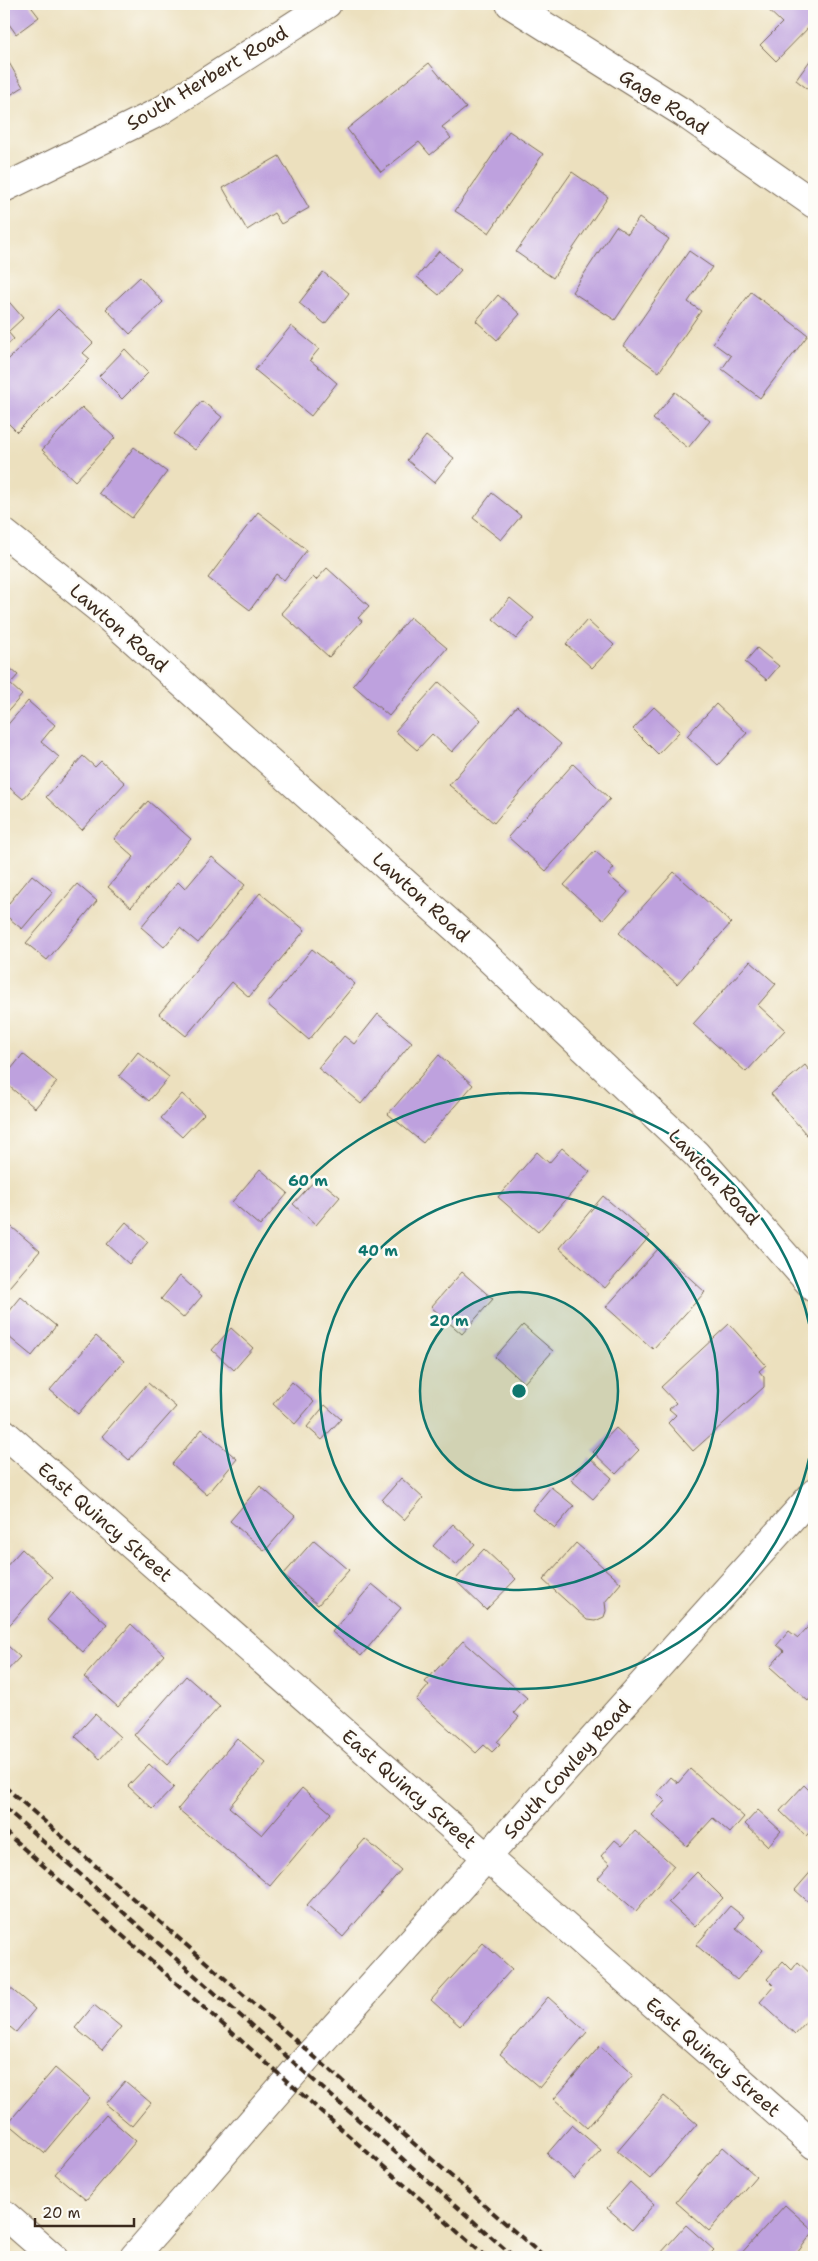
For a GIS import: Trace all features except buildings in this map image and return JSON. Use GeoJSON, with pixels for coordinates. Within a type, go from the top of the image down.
{"type":"FeatureCollection","features":[{"type":"Feature","properties":{"kind":"street","name":"South Herbert Road"},"geometry":{"type":"LineString","coordinates":[[4,188],[159,112],[328,4]]}},
{"type":"Feature","properties":{"kind":"street","name":"Gage Road"},"geometry":{"type":"LineString","coordinates":[[510,4],[685,114],[814,204]]}},
{"type":"Feature","properties":{"kind":"street","name":"Lawton Road"},"geometry":{"type":"LineString","coordinates":[[4,533],[98,608],[481,951],[696,1154],[814,1288]]}},
{"type":"Feature","properties":{"kind":"street","name":"East Quincy Street"},"geometry":{"type":"LineString","coordinates":[[4,1433],[814,2146]]}},
{"type":"Feature","properties":{"kind":"street","name":"South Cowley Road"},"geometry":{"type":"LineString","coordinates":[[134,2257],[320,2044],[814,1493]]}},
{"type":"Feature","properties":{"kind":"street"},"geometry":{"type":"LineString","coordinates":[[4,2214],[53,2257]]}},
{"type":"Feature","properties":{"kind":"railway"},"geometry":{"type":"LineString","coordinates":[[4,1786],[544,2257]]}},
{"type":"Feature","properties":{"kind":"railway"},"geometry":{"type":"LineString","coordinates":[[4,1807],[514,2257]]}},
{"type":"Feature","properties":{"kind":"railway"},"geometry":{"type":"LineString","coordinates":[[4,1831],[486,2257]]}}]}
